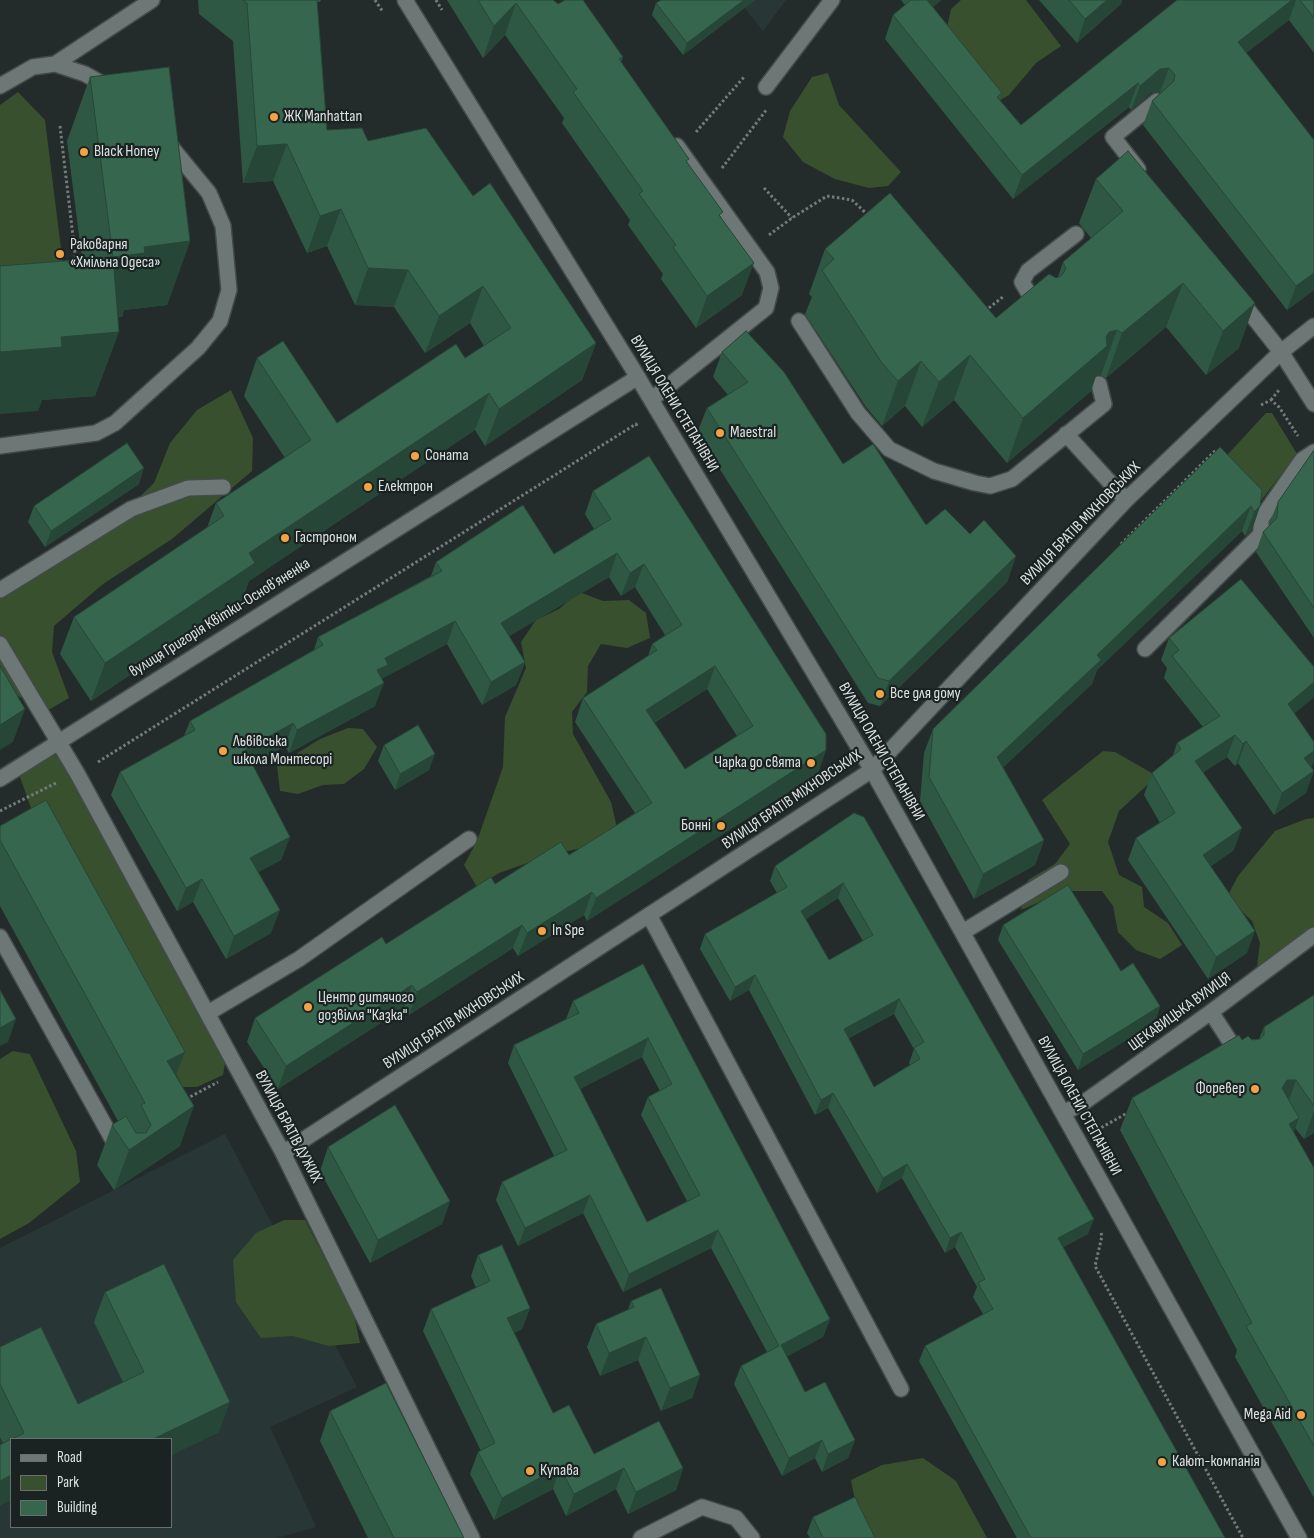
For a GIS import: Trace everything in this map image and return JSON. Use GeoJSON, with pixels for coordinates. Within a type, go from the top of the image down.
{"type":"FeatureCollection","features":[{"type":"Feature","properties":{"kind":"street"},"geometry":{"type":"LineString","coordinates":[[55,64],[152,0]]}},
{"type":"Feature","properties":{"kind":"street","name":"ВУЛИЦЯ ОЛЕНИ СТЕПАНІВНИ"},"geometry":{"type":"LineString","coordinates":[[405,0],[652,399],[872,770],[1299,1538]]}},
{"type":"Feature","properties":{"kind":"street"},"geometry":{"type":"LineString","coordinates":[[766,87],[832,0]]}},
{"type":"Feature","properties":{"kind":"street"},"geometry":{"type":"LineString","coordinates":[[0,86],[33,66],[55,64],[85,74],[119,94]]}},
{"type":"Feature","properties":{"kind":"street"},"geometry":{"type":"LineString","coordinates":[[1149,183],[1113,137],[1157,101]]}},
{"type":"Feature","properties":{"kind":"street"},"geometry":{"type":"LineString","coordinates":[[0,446],[96,433],[115,423],[198,348],[220,321],[229,290],[223,226],[209,193],[160,133]]}},
{"type":"Feature","properties":{"kind":"street"},"geometry":{"type":"LineString","coordinates":[[652,399],[766,308],[771,288],[767,272],[670,135]]}},
{"type":"Feature","properties":{"kind":"street"},"geometry":{"type":"LineString","coordinates":[[1040,313],[1022,282],[1028,271],[1076,234]]}},
{"type":"Feature","properties":{"kind":"street"},"geometry":{"type":"LineString","coordinates":[[1233,290],[1281,352],[1314,404]]}},
{"type":"Feature","properties":{"kind":"street"},"geometry":{"type":"LineString","coordinates":[[799,321],[858,413],[889,449],[934,472],[990,486],[1012,479],[1104,404],[1099,384]]}},
{"type":"Feature","properties":{"kind":"street","name":"ВУЛИЦЯ БРАТІВ МІХНОВСЬКИХ"},"geometry":{"type":"LineString","coordinates":[[283,1153],[872,770],[1126,500],[1281,352],[1314,326]]}},
{"type":"Feature","properties":{"kind":"street","name":"вулиця Григорія Квітки-Основʼяненка"},"geometry":{"type":"LineString","coordinates":[[0,779],[638,377]]}},
{"type":"Feature","properties":{"kind":"street"},"geometry":{"type":"LineString","coordinates":[[1066,434],[1126,500]]}},
{"type":"Feature","properties":{"kind":"street"},"geometry":{"type":"LineString","coordinates":[[1145,649],[1261,534],[1261,519],[1302,460],[1312,453]]}},
{"type":"Feature","properties":{"kind":"street"},"geometry":{"type":"LineString","coordinates":[[0,590],[131,509],[188,488],[223,487]]}},
{"type":"Feature","properties":{"kind":"street","name":"ВУЛИЦЯ БРАТІВ ДУЖИХ"},"geometry":{"type":"LineString","coordinates":[[0,644],[58,741],[283,1153],[472,1538]]}},
{"type":"Feature","properties":{"kind":"street"},"geometry":{"type":"LineString","coordinates":[[208,1013],[299,959],[469,838]]}},
{"type":"Feature","properties":{"kind":"street"},"geometry":{"type":"LineString","coordinates":[[963,932],[1061,872]]}},
{"type":"Feature","properties":{"kind":"street"},"geometry":{"type":"LineString","coordinates":[[649,915],[901,1389]]}},
{"type":"Feature","properties":{"kind":"street","name":"ЩЕКАВИЦЬКА ВУЛИЦЯ"},"geometry":{"type":"LineString","coordinates":[[1064,1113],[1083,1103],[1211,1012],[1314,935]]}},
{"type":"Feature","properties":{"kind":"street"},"geometry":{"type":"LineString","coordinates":[[0,936],[127,1165]]}},
{"type":"Feature","properties":{"kind":"street"},"geometry":{"type":"LineString","coordinates":[[1211,1012],[1244,1063]]}},
{"type":"Feature","properties":{"kind":"street"},"geometry":{"type":"LineString","coordinates":[[640,1538],[702,1507],[736,1518],[752,1538]]}},
{"type":"Feature","properties":{"kind":"path"},"geometry":{"type":"LineString","coordinates":[[375,0],[386,16]]}},
{"type":"Feature","properties":{"kind":"path"},"geometry":{"type":"LineString","coordinates":[[690,139],[743,76],[766,87],[772,104],[706,188]]}},
{"type":"Feature","properties":{"kind":"path"},"geometry":{"type":"LineString","coordinates":[[60,126],[77,269]]}},
{"type":"Feature","properties":{"kind":"path"},"geometry":{"type":"LineString","coordinates":[[764,188],[792,218]]}},
{"type":"Feature","properties":{"kind":"path"},"geometry":{"type":"LineString","coordinates":[[767,237],[792,218],[827,196],[852,200],[873,220]]}},
{"type":"Feature","properties":{"kind":"path"},"geometry":{"type":"LineString","coordinates":[[978,316],[1022,282]]}},
{"type":"Feature","properties":{"kind":"path"},"geometry":{"type":"LineString","coordinates":[[1260,405],[1271,400],[1279,407],[1312,453]]}},
{"type":"Feature","properties":{"kind":"path"},"geometry":{"type":"LineString","coordinates":[[95,764],[636,424]]}},
{"type":"Feature","properties":{"kind":"path"},"geometry":{"type":"LineString","coordinates":[[1120,545],[1218,447]]}},
{"type":"Feature","properties":{"kind":"path"},"geometry":{"type":"LineString","coordinates":[[0,811],[58,782]]}},
{"type":"Feature","properties":{"kind":"path"},"geometry":{"type":"LineString","coordinates":[[183,1101],[238,1070]]}},
{"type":"Feature","properties":{"kind":"path"},"geometry":{"type":"LineString","coordinates":[[213,1073],[222,1090]]}},
{"type":"Feature","properties":{"kind":"path"},"geometry":{"type":"LineString","coordinates":[[1097,1130],[1131,1110]]}},
{"type":"Feature","properties":{"kind":"path"},"geometry":{"type":"LineString","coordinates":[[1097,1227],[1102,1236],[1095,1266],[1243,1538]]}},
{"type":"Feature","properties":{"kind":"shaded area"},"geometry":{"type":"Polygon","coordinates":[[[738,0],[786,0],[763,31],[738,0]]]}},
{"type":"Feature","properties":{"kind":"shaded area"},"geometry":{"type":"Polygon","coordinates":[[[225,1134],[357,1387],[270,1427],[316,1527],[277,1538],[0,1538],[0,1248],[225,1134]]]}},
{"type":"Feature","properties":{"kind":"green space"},"geometry":{"type":"Polygon","coordinates":[[[961,0],[1026,0],[1061,46],[1036,63],[1009,95],[993,104],[943,46],[951,9],[961,0]]]}},
{"type":"Feature","properties":{"kind":"green space"},"geometry":{"type":"Polygon","coordinates":[[[828,73],[839,105],[901,172],[888,186],[869,188],[835,179],[803,162],[783,137],[790,111],[812,77],[828,73]]]}},
{"type":"Feature","properties":{"kind":"green space"},"geometry":{"type":"Polygon","coordinates":[[[18,92],[45,120],[68,305],[0,311],[0,105],[18,92]]]}},
{"type":"Feature","properties":{"kind":"green space"},"geometry":{"type":"Polygon","coordinates":[[[231,390],[253,438],[252,471],[172,539],[103,584],[54,626],[52,652],[69,698],[50,709],[0,689],[0,597],[93,542],[154,483],[170,443],[197,410],[231,390]]]}},
{"type":"Feature","properties":{"kind":"green space"},"geometry":{"type":"Polygon","coordinates":[[[1266,413],[1272,413],[1297,454],[1256,507],[1217,466],[1266,413]]]}},
{"type":"Feature","properties":{"kind":"green space"},"geometry":{"type":"Polygon","coordinates":[[[579,592],[603,601],[629,600],[646,613],[650,638],[627,648],[601,644],[588,666],[587,692],[572,712],[573,734],[611,802],[617,828],[598,844],[547,856],[499,873],[477,887],[464,865],[477,841],[503,767],[505,717],[526,668],[521,642],[536,620],[559,609],[579,592]]]}},
{"type":"Feature","properties":{"kind":"green space"},"geometry":{"type":"Polygon","coordinates":[[[348,728],[363,729],[377,747],[364,769],[344,784],[323,785],[298,794],[280,791],[277,766],[320,739],[348,728]]]}},
{"type":"Feature","properties":{"kind":"green space"},"geometry":{"type":"Polygon","coordinates":[[[1103,751],[1115,752],[1157,776],[1119,811],[1108,842],[1119,875],[1142,887],[1144,907],[1168,923],[1182,945],[1160,959],[1136,950],[1118,932],[1113,906],[1102,891],[1065,891],[1021,910],[1028,880],[1055,864],[1070,844],[1042,800],[1103,751]]]}},
{"type":"Feature","properties":{"kind":"green space"},"geometry":{"type":"Polygon","coordinates":[[[58,754],[76,782],[226,1057],[223,1075],[197,1087],[183,1087],[34,817],[19,774],[39,761],[58,754]]]}},
{"type":"Feature","properties":{"kind":"green space"},"geometry":{"type":"Polygon","coordinates":[[[1314,818],[1314,946],[1286,964],[1256,974],[1260,943],[1252,921],[1227,897],[1238,876],[1275,831],[1306,819],[1314,818]]]}},
{"type":"Feature","properties":{"kind":"green space"},"geometry":{"type":"Polygon","coordinates":[[[13,1051],[30,1054],[76,1151],[80,1182],[29,1223],[0,1239],[0,1059],[13,1051]]]}},
{"type":"Feature","properties":{"kind":"green space"},"geometry":{"type":"Polygon","coordinates":[[[284,1220],[305,1220],[354,1315],[360,1343],[329,1346],[293,1336],[261,1338],[236,1302],[233,1260],[256,1233],[284,1220]]]}},
{"type":"Feature","properties":{"kind":"green space"},"geometry":{"type":"Polygon","coordinates":[[[923,1458],[956,1481],[987,1538],[871,1538],[857,1510],[851,1480],[882,1465],[923,1458]]]}},
{"type":"Feature","properties":{"kind":"building"},"geometry":{"type":"Polygon","coordinates":[[[243,0],[317,0],[327,130],[362,128],[368,141],[426,128],[473,196],[490,183],[596,343],[499,409],[489,393],[249,553],[255,563],[105,663],[74,617],[224,516],[216,503],[311,440],[257,358],[283,341],[337,423],[456,344],[465,358],[511,328],[483,286],[439,316],[408,270],[368,268],[341,209],[320,216],[287,144],[257,146],[247,3],[243,0]]]}},
{"type":"Feature","properties":{"kind":"building"},"geometry":{"type":"Polygon","coordinates":[[[478,0],[553,0],[558,4],[565,0],[583,0],[623,57],[619,59],[689,159],[686,161],[723,212],[719,215],[754,263],[707,296],[673,247],[676,245],[639,194],[643,191],[573,92],[577,89],[516,3],[494,26],[478,0]]]}},
{"type":"Feature","properties":{"kind":"building"},"geometry":{"type":"Polygon","coordinates":[[[661,0],[744,0],[687,43],[656,3],[661,0]]]}},
{"type":"Feature","properties":{"kind":"building"},"geometry":{"type":"Polygon","coordinates":[[[911,0],[927,0],[1002,93],[997,97],[1021,125],[1177,0],[1292,0],[1238,42],[1314,140],[1314,273],[1296,286],[1152,101],[1174,81],[1175,75],[1169,68],[1160,69],[1140,86],[1138,83],[1022,175],[893,15],[911,0]]]}},
{"type":"Feature","properties":{"kind":"building"},"geometry":{"type":"Polygon","coordinates":[[[1069,0],[1107,0],[1085,19],[1069,0]]]}},
{"type":"Feature","properties":{"kind":"building"},"geometry":{"type":"Polygon","coordinates":[[[1300,0],[1314,0],[1314,18],[1300,0]]]}},
{"type":"Feature","properties":{"kind":"building"},"geometry":{"type":"Polygon","coordinates":[[[169,67],[190,241],[144,247],[145,253],[113,257],[90,77],[169,67]]]}},
{"type":"Feature","properties":{"kind":"building"},"geometry":{"type":"Polygon","coordinates":[[[1128,151],[1255,303],[1223,331],[1183,283],[1122,333],[1117,330],[1109,332],[1106,337],[1107,346],[1023,418],[970,355],[939,382],[921,361],[898,381],[882,363],[822,270],[834,259],[825,249],[890,193],[996,318],[1049,274],[1056,278],[1061,276],[1066,269],[1063,262],[1123,211],[1096,179],[1128,151]]]}},
{"type":"Feature","properties":{"kind":"building"},"geometry":{"type":"Polygon","coordinates":[[[113,257],[119,332],[61,337],[62,347],[0,352],[0,266],[113,257]]]}},
{"type":"Feature","properties":{"kind":"building"},"geometry":{"type":"Polygon","coordinates":[[[746,331],[784,372],[843,464],[873,444],[926,525],[945,509],[970,534],[984,520],[1016,556],[889,681],[878,678],[707,408],[748,382],[722,352],[746,331]]]}},
{"type":"Feature","properties":{"kind":"building"},"geometry":{"type":"Polygon","coordinates":[[[127,443],[144,468],[51,531],[34,506],[127,443]]]}},
{"type":"Feature","properties":{"kind":"building"},"geometry":{"type":"Polygon","coordinates":[[[1220,447],[1262,490],[1260,506],[1254,512],[1251,506],[1097,655],[1101,660],[997,757],[1044,840],[983,874],[929,777],[933,729],[1220,447]]]}},
{"type":"Feature","properties":{"kind":"building"},"geometry":{"type":"Polygon","coordinates":[[[1314,450],[1314,608],[1263,532],[1277,518],[1278,502],[1314,450]]]}},
{"type":"Feature","properties":{"kind":"building"},"geometry":{"type":"Polygon","coordinates":[[[649,456],[826,734],[826,750],[596,898],[592,892],[527,933],[522,925],[417,992],[412,985],[286,1066],[255,1018],[382,937],[386,944],[491,877],[495,884],[561,842],[569,855],[652,803],[583,698],[657,650],[652,644],[682,625],[644,564],[630,573],[617,553],[501,623],[525,662],[491,682],[455,621],[385,658],[388,665],[377,670],[384,683],[297,730],[293,723],[245,750],[290,837],[250,858],[280,910],[234,936],[202,879],[186,888],[120,772],[195,730],[190,721],[323,645],[318,637],[442,571],[436,562],[523,505],[554,554],[611,519],[593,491],[649,456]],[[715,666],[646,710],[685,769],[753,726],[715,666]]]}},
{"type":"Feature","properties":{"kind":"building"},"geometry":{"type":"Polygon","coordinates":[[[1241,579],[1314,667],[1314,682],[1288,704],[1314,742],[1314,751],[1304,758],[1314,771],[1282,793],[1246,741],[1243,744],[1235,735],[1195,761],[1242,828],[1203,855],[1255,931],[1216,957],[1136,838],[1175,813],[1152,773],[1181,749],[1177,743],[1220,716],[1172,656],[1179,650],[1169,638],[1241,579]]]}},
{"type":"Feature","properties":{"kind":"building"},"geometry":{"type":"Polygon","coordinates":[[[0,666],[25,709],[0,725],[0,666]]]}},
{"type":"Feature","properties":{"kind":"building"},"geometry":{"type":"Polygon","coordinates":[[[418,725],[435,754],[400,774],[384,745],[418,725]]]}},
{"type":"Feature","properties":{"kind":"building"},"geometry":{"type":"Polygon","coordinates":[[[46,800],[185,1052],[167,1061],[194,1106],[129,1150],[112,1125],[126,1116],[136,1133],[146,1133],[151,1125],[141,1105],[145,1103],[0,840],[0,826],[46,800]]]}},
{"type":"Feature","properties":{"kind":"building"},"geometry":{"type":"Polygon","coordinates":[[[854,813],[864,817],[1094,1219],[1058,1238],[1225,1538],[1031,1538],[925,1346],[993,1309],[978,1283],[985,1279],[961,1232],[950,1238],[907,1164],[883,1178],[833,1093],[821,1100],[755,975],[735,987],[705,934],[787,887],[775,866],[854,813]],[[843,883],[801,911],[829,960],[873,935],[843,883]],[[899,999],[844,1029],[874,1087],[920,1059],[914,1048],[924,1042],[899,999]]]}},
{"type":"Feature","properties":{"kind":"building"},"geometry":{"type":"Polygon","coordinates":[[[1068,885],[1121,971],[1133,963],[1160,1006],[1083,1054],[1003,925],[1068,885]]]}},
{"type":"Feature","properties":{"kind":"building"},"geometry":{"type":"Polygon","coordinates":[[[643,964],[830,1319],[781,1345],[805,1392],[825,1382],[855,1440],[828,1454],[822,1440],[789,1458],[741,1366],[779,1346],[718,1230],[629,1274],[590,1195],[525,1228],[502,1182],[567,1150],[514,1045],[579,1013],[573,1001],[643,964]],[[648,1038],[574,1077],[647,1222],[700,1195],[648,1097],[672,1084],[648,1038]]]}},
{"type":"Feature","properties":{"kind":"building"},"geometry":{"type":"Polygon","coordinates":[[[0,990],[16,1019],[0,1028],[0,990]]]}},
{"type":"Feature","properties":{"kind":"building"},"geometry":{"type":"Polygon","coordinates":[[[1314,995],[1314,1106],[1296,1080],[1287,1080],[1282,1088],[1299,1118],[1289,1124],[1314,1168],[1314,1446],[1246,1326],[1252,1323],[1132,1098],[1239,1035],[1242,1040],[1248,1036],[1252,1040],[1260,1039],[1264,1035],[1264,1027],[1314,995]]]}},
{"type":"Feature","properties":{"kind":"building"},"geometry":{"type":"Polygon","coordinates":[[[395,1105],[450,1201],[378,1240],[328,1147],[395,1105]]]}},
{"type":"Feature","properties":{"kind":"building"},"geometry":{"type":"Polygon","coordinates":[[[502,1245],[530,1308],[507,1318],[553,1413],[569,1405],[594,1454],[659,1421],[683,1468],[636,1492],[624,1468],[574,1494],[560,1467],[502,1498],[478,1452],[495,1443],[431,1309],[490,1281],[478,1255],[502,1245]]]}},
{"type":"Feature","properties":{"kind":"building"},"geometry":{"type":"Polygon","coordinates":[[[164,1264],[230,1402],[155,1438],[14,1438],[24,1433],[0,1384],[0,1347],[41,1327],[78,1404],[144,1372],[105,1292],[164,1264]]]}},
{"type":"Feature","properties":{"kind":"building"},"geometry":{"type":"Polygon","coordinates":[[[661,1288],[700,1375],[670,1388],[646,1337],[609,1353],[596,1324],[634,1307],[631,1301],[661,1288]]]}},
{"type":"Feature","properties":{"kind":"building"},"geometry":{"type":"Polygon","coordinates":[[[386,1383],[464,1538],[394,1538],[330,1411],[386,1383]]]}},
{"type":"Feature","properties":{"kind":"building"},"geometry":{"type":"Polygon","coordinates":[[[10,1440],[10,1476],[0,1481],[0,1445],[10,1440]]]}},
{"type":"Feature","properties":{"kind":"building"},"geometry":{"type":"Polygon","coordinates":[[[855,1497],[875,1538],[823,1538],[813,1517],[855,1497]]]}},
{"type":"Feature","properties":{"kind":"place","name":"ЖК Manhattan"},"geometry":{"type":"Point","coordinates":[274,117]}},
{"type":"Feature","properties":{"kind":"place","name":"Black Honey"},"geometry":{"type":"Point","coordinates":[84,152]}},
{"type":"Feature","properties":{"kind":"place","name":"Раковарня «Хмільна Одеса»"},"geometry":{"type":"Point","coordinates":[60,254]}},
{"type":"Feature","properties":{"kind":"place","name":"Maestral"},"geometry":{"type":"Point","coordinates":[720,433]}},
{"type":"Feature","properties":{"kind":"place","name":"Соната"},"geometry":{"type":"Point","coordinates":[415,456]}},
{"type":"Feature","properties":{"kind":"place","name":"Електрон"},"geometry":{"type":"Point","coordinates":[368,487]}},
{"type":"Feature","properties":{"kind":"place","name":"Гастроном"},"geometry":{"type":"Point","coordinates":[285,538]}},
{"type":"Feature","properties":{"kind":"place","name":"Все для дому"},"geometry":{"type":"Point","coordinates":[880,694]}},
{"type":"Feature","properties":{"kind":"place","name":"Львівська школа Монтесорі"},"geometry":{"type":"Point","coordinates":[223,751]}},
{"type":"Feature","properties":{"kind":"place","name":"Чарка до свята"},"geometry":{"type":"Point","coordinates":[811,763]}},
{"type":"Feature","properties":{"kind":"place","name":"Бонні"},"geometry":{"type":"Point","coordinates":[721,826]}},
{"type":"Feature","properties":{"kind":"place","name":"In Spe"},"geometry":{"type":"Point","coordinates":[542,931]}},
{"type":"Feature","properties":{"kind":"place","name":"Центр дитячого дозвілля \"Казка\""},"geometry":{"type":"Point","coordinates":[308,1007]}},
{"type":"Feature","properties":{"kind":"place","name":"Форевер"},"geometry":{"type":"Point","coordinates":[1255,1089]}},
{"type":"Feature","properties":{"kind":"place","name":"Mega Aid"},"geometry":{"type":"Point","coordinates":[1301,1415]}},
{"type":"Feature","properties":{"kind":"place","name":"Кают-компанія"},"geometry":{"type":"Point","coordinates":[1162,1462]}},
{"type":"Feature","properties":{"kind":"place","name":"Купава"},"geometry":{"type":"Point","coordinates":[530,1471]}}]}
